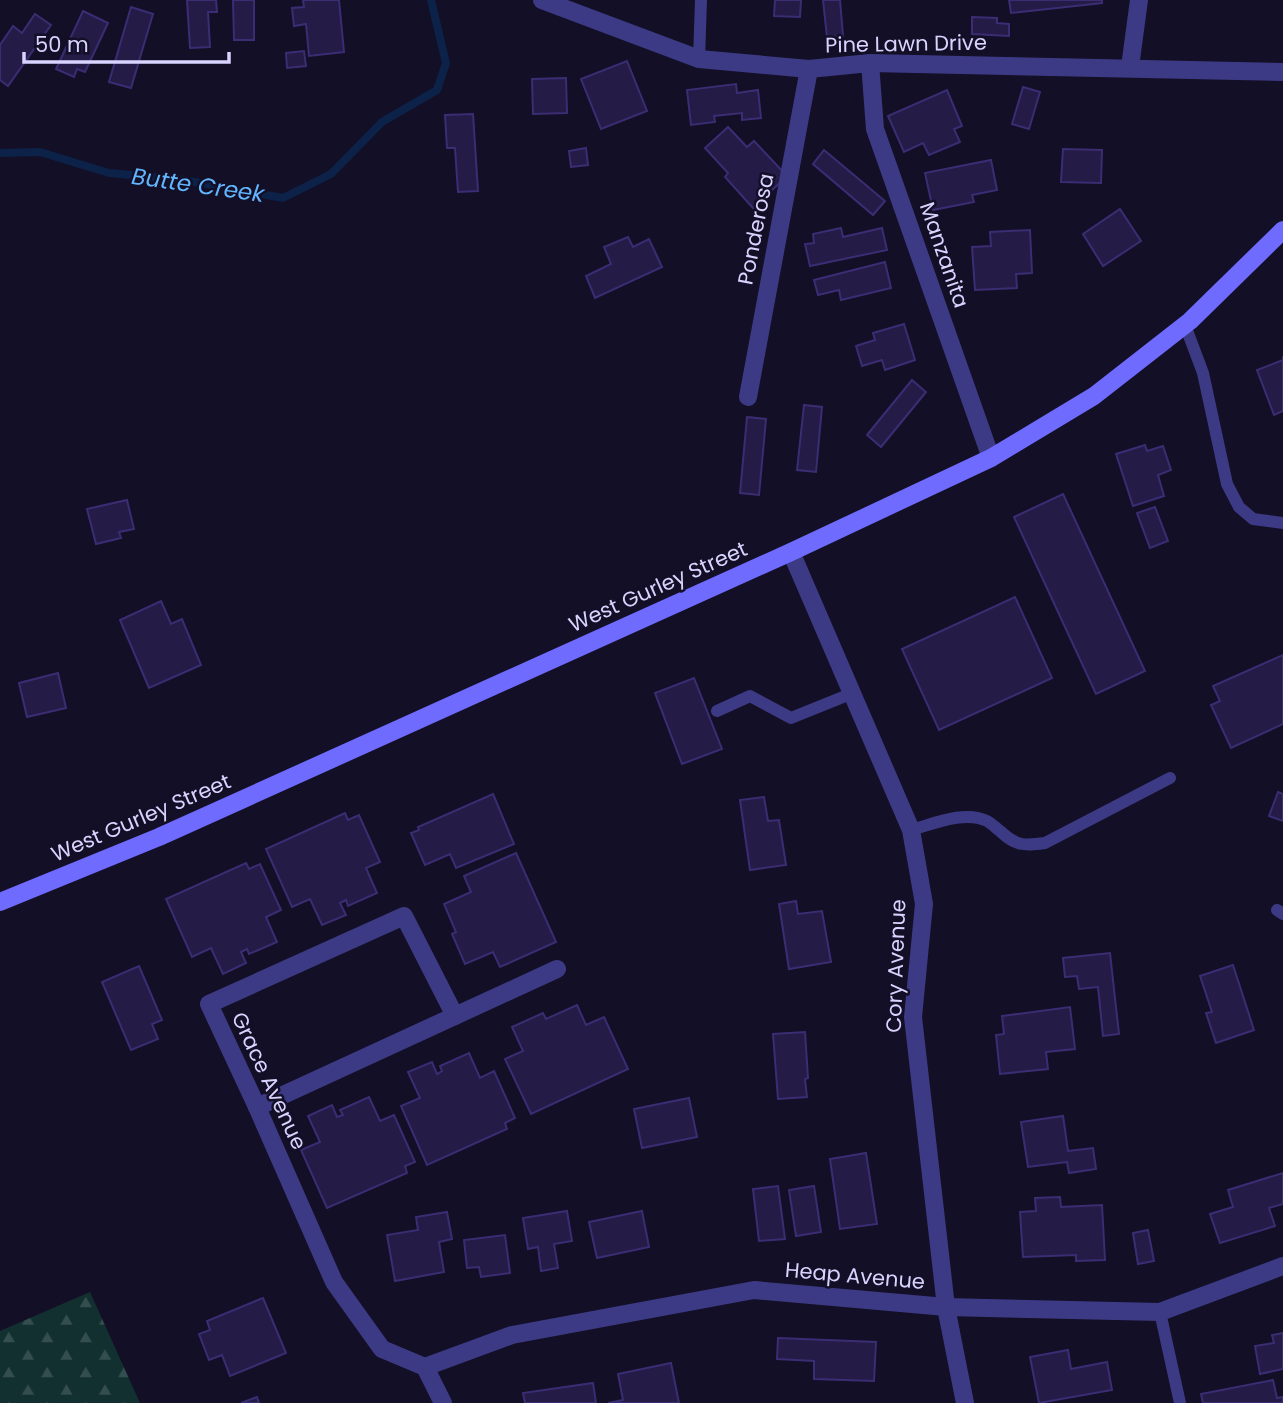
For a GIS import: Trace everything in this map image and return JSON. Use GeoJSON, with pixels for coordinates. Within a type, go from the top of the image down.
{"type":"FeatureCollection","features":[{"type":"Feature","properties":{"kind":"main road","name":"West Gurley Street"},"geometry":{"type":"LineString","coordinates":[[0,902],[172,832],[792,552],[991,458],[1094,396],[1185,325],[1283,230]]}},
{"type":"Feature","properties":{"kind":"street","name":"Pine Lawn Drive"},"geometry":{"type":"LineString","coordinates":[[542,0],[585,7],[699,59],[809,69],[870,63],[1283,72]]}},
{"type":"Feature","properties":{"kind":"street"},"geometry":{"type":"LineString","coordinates":[[1130,67],[1139,0]]}},
{"type":"Feature","properties":{"kind":"street","name":"Manzanita"},"geometry":{"type":"LineString","coordinates":[[870,63],[875,129],[991,458]]}},
{"type":"Feature","properties":{"kind":"street","name":"Ponderosa"},"geometry":{"type":"LineString","coordinates":[[748,397],[809,69]]}},
{"type":"Feature","properties":{"kind":"street","name":"Cory Avenue"},"geometry":{"type":"LineString","coordinates":[[792,552],[911,831],[924,904],[913,1017],[946,1307],[965,1403]]}},
{"type":"Feature","properties":{"kind":"street","name":"Grace Avenue"},"geometry":{"type":"LineString","coordinates":[[425,1367],[383,1349],[334,1282],[209,1004],[404,916],[455,1016]]}},
{"type":"Feature","properties":{"kind":"street"},"geometry":{"type":"LineString","coordinates":[[257,1107],[557,969]]}},
{"type":"Feature","properties":{"kind":"street","name":"Heap Avenue"},"geometry":{"type":"LineString","coordinates":[[425,1367],[512,1335],[754,1290],[946,1307],[1160,1312],[1283,1266]]}},
{"type":"Feature","properties":{"kind":"street"},"geometry":{"type":"LineString","coordinates":[[425,1367],[443,1403]]}},
{"type":"Feature","properties":{"kind":"lane"},"geometry":{"type":"LineString","coordinates":[[699,59],[701,0]]}},
{"type":"Feature","properties":{"kind":"lane"},"geometry":{"type":"LineString","coordinates":[[1185,325],[1203,373],[1227,484],[1239,507],[1253,519],[1283,523]]}},
{"type":"Feature","properties":{"kind":"lane"},"geometry":{"type":"LineString","coordinates":[[718,711],[750,696],[791,718],[853,693]]}},
{"type":"Feature","properties":{"kind":"lane"},"geometry":{"type":"LineString","coordinates":[[911,831],[939,822],[969,817],[987,821],[1006,837],[1024,846],[1045,843],[1170,778]]}},
{"type":"Feature","properties":{"kind":"lane"},"geometry":{"type":"LineString","coordinates":[[1160,1312],[1180,1403]]}},
{"type":"Feature","properties":{"kind":"green space"},"geometry":{"type":"Polygon","coordinates":[[[90,1292],[140,1403],[0,1403],[0,1331],[90,1292]]]}},
{"type":"Feature","properties":{"kind":"building"},"geometry":{"type":"Polygon","coordinates":[[[187,0],[216,0],[217,12],[208,12],[210,47],[190,48],[187,0]]]}},
{"type":"Feature","properties":{"kind":"building"},"geometry":{"type":"Polygon","coordinates":[[[233,0],[254,0],[254,40],[234,40],[233,0]]]}},
{"type":"Feature","properties":{"kind":"building"},"geometry":{"type":"Polygon","coordinates":[[[303,0],[339,0],[344,52],[309,56],[306,24],[294,26],[292,8],[304,7],[303,0]]]}},
{"type":"Feature","properties":{"kind":"building"},"geometry":{"type":"Polygon","coordinates":[[[775,0],[801,0],[800,17],[774,16],[775,0]]]}},
{"type":"Feature","properties":{"kind":"building"},"geometry":{"type":"Polygon","coordinates":[[[823,0],[840,0],[843,36],[827,37],[823,0]]]}},
{"type":"Feature","properties":{"kind":"building"},"geometry":{"type":"Polygon","coordinates":[[[1009,0],[1102,0],[1102,3],[1011,13],[1009,0]]]}},
{"type":"Feature","properties":{"kind":"building"},"geometry":{"type":"Polygon","coordinates":[[[131,7],[153,14],[131,88],[109,82],[131,7]]]}},
{"type":"Feature","properties":{"kind":"building"},"geometry":{"type":"Polygon","coordinates":[[[83,11],[108,23],[85,72],[77,69],[74,77],[56,69],[83,11]]]}},
{"type":"Feature","properties":{"kind":"building"},"geometry":{"type":"Polygon","coordinates":[[[35,14],[51,25],[8,86],[0,80],[0,45],[13,26],[22,33],[35,14]]]}},
{"type":"Feature","properties":{"kind":"building"},"geometry":{"type":"Polygon","coordinates":[[[972,17],[997,18],[997,23],[1009,24],[1009,36],[972,34],[972,17]]]}},
{"type":"Feature","properties":{"kind":"building"},"geometry":{"type":"Polygon","coordinates":[[[304,51],[306,66],[287,68],[286,53],[304,51]]]}},
{"type":"Feature","properties":{"kind":"building"},"geometry":{"type":"Polygon","coordinates":[[[627,61],[647,111],[601,129],[581,79],[627,61]]]}},
{"type":"Feature","properties":{"kind":"building"},"geometry":{"type":"Polygon","coordinates":[[[566,78],[567,113],[533,114],[532,79],[566,78]]]}},
{"type":"Feature","properties":{"kind":"building"},"geometry":{"type":"Polygon","coordinates":[[[736,84],[737,93],[758,90],[761,118],[742,120],[742,113],[714,116],[715,122],[691,125],[687,90],[736,84]]]}},
{"type":"Feature","properties":{"kind":"building"},"geometry":{"type":"Polygon","coordinates":[[[1023,87],[1040,92],[1029,129],[1012,124],[1023,87]]]}},
{"type":"Feature","properties":{"kind":"building"},"geometry":{"type":"Polygon","coordinates":[[[947,90],[962,126],[954,129],[960,142],[929,155],[923,143],[904,152],[888,116],[947,90]]]}},
{"type":"Feature","properties":{"kind":"building"},"geometry":{"type":"Polygon","coordinates":[[[473,114],[478,191],[458,192],[455,148],[447,148],[445,115],[473,114]]]}},
{"type":"Feature","properties":{"kind":"building"},"geometry":{"type":"Polygon","coordinates":[[[728,127],[747,147],[754,141],[787,176],[753,208],[725,177],[728,173],[705,148],[728,127]]]}},
{"type":"Feature","properties":{"kind":"building"},"geometry":{"type":"Polygon","coordinates":[[[586,148],[588,165],[571,167],[569,151],[586,148]]]}},
{"type":"Feature","properties":{"kind":"building"},"geometry":{"type":"Polygon","coordinates":[[[1063,149],[1102,150],[1101,183],[1061,182],[1063,149]]]}},
{"type":"Feature","properties":{"kind":"building"},"geometry":{"type":"Polygon","coordinates":[[[824,150],[885,201],[873,215],[813,164],[824,150]]]}},
{"type":"Feature","properties":{"kind":"building"},"geometry":{"type":"Polygon","coordinates":[[[991,160],[997,190],[972,195],[974,202],[933,210],[925,173],[991,160]]]}},
{"type":"Feature","properties":{"kind":"building"},"geometry":{"type":"Polygon","coordinates":[[[1120,209],[1141,241],[1103,266],[1083,234],[1120,209]]]}},
{"type":"Feature","properties":{"kind":"building"},"geometry":{"type":"Polygon","coordinates":[[[841,228],[843,237],[882,228],[887,250],[810,266],[805,244],[814,243],[813,234],[841,228]]]}},
{"type":"Feature","properties":{"kind":"building"},"geometry":{"type":"Polygon","coordinates":[[[1030,230],[1032,273],[1016,274],[1017,288],[975,290],[972,247],[991,246],[990,232],[1030,230]]]}},
{"type":"Feature","properties":{"kind":"building"},"geometry":{"type":"Polygon","coordinates":[[[628,237],[633,247],[649,239],[662,267],[595,298],[586,276],[611,264],[604,247],[628,237]]]}},
{"type":"Feature","properties":{"kind":"building"},"geometry":{"type":"Polygon","coordinates":[[[885,262],[891,288],[841,300],[839,290],[818,295],[814,280],[885,262]]]}},
{"type":"Feature","properties":{"kind":"building"},"geometry":{"type":"Polygon","coordinates":[[[904,324],[915,360],[885,370],[882,360],[862,366],[856,346],[875,340],[873,333],[904,324]]]}},
{"type":"Feature","properties":{"kind":"building"},"geometry":{"type":"Polygon","coordinates":[[[1283,360],[1283,411],[1274,415],[1257,370],[1283,360]]]}},
{"type":"Feature","properties":{"kind":"building"},"geometry":{"type":"Polygon","coordinates":[[[912,380],[926,392],[881,447],[867,435],[912,380]]]}},
{"type":"Feature","properties":{"kind":"building"},"geometry":{"type":"Polygon","coordinates":[[[804,405],[822,407],[816,472],[797,470],[804,405]]]}},
{"type":"Feature","properties":{"kind":"building"},"geometry":{"type":"Polygon","coordinates":[[[747,417],[766,419],[759,495],[740,493],[747,417]]]}},
{"type":"Feature","properties":{"kind":"building"},"geometry":{"type":"Polygon","coordinates":[[[1145,445],[1147,451],[1163,446],[1171,470],[1158,475],[1164,496],[1133,506],[1116,454],[1145,445]]]}},
{"type":"Feature","properties":{"kind":"building"},"geometry":{"type":"Polygon","coordinates":[[[1063,494],[1145,671],[1096,694],[1014,517],[1063,494]]]}},
{"type":"Feature","properties":{"kind":"building"},"geometry":{"type":"Polygon","coordinates":[[[127,500],[134,529],[119,532],[121,538],[96,544],[87,509],[127,500]]]}},
{"type":"Feature","properties":{"kind":"building"},"geometry":{"type":"Polygon","coordinates":[[[1155,507],[1168,541],[1150,548],[1137,513],[1155,507]]]}},
{"type":"Feature","properties":{"kind":"building"},"geometry":{"type":"Polygon","coordinates":[[[1015,597],[1052,678],[939,730],[902,649],[1015,597]]]}},
{"type":"Feature","properties":{"kind":"building"},"geometry":{"type":"Polygon","coordinates":[[[161,601],[171,624],[182,619],[201,665],[149,688],[120,620],[161,601]]]}},
{"type":"Feature","properties":{"kind":"building"},"geometry":{"type":"Polygon","coordinates":[[[1283,655],[1283,724],[1231,748],[1211,705],[1220,701],[1213,686],[1283,655]]]}},
{"type":"Feature","properties":{"kind":"building"},"geometry":{"type":"Polygon","coordinates":[[[58,673],[66,708],[27,717],[19,683],[58,673]]]}},
{"type":"Feature","properties":{"kind":"building"},"geometry":{"type":"Polygon","coordinates":[[[694,678],[722,749],[682,764],[655,693],[694,678]]]}},
{"type":"Feature","properties":{"kind":"building"},"geometry":{"type":"Polygon","coordinates":[[[1278,792],[1283,794],[1283,821],[1269,816],[1278,792]]]}},
{"type":"Feature","properties":{"kind":"building"},"geometry":{"type":"Polygon","coordinates":[[[493,794],[514,844],[456,868],[450,854],[425,865],[411,833],[419,830],[418,827],[493,794]]]}},
{"type":"Feature","properties":{"kind":"building"},"geometry":{"type":"Polygon","coordinates":[[[764,797],[768,821],[779,820],[786,865],[750,870],[740,800],[764,797]]]}},
{"type":"Feature","properties":{"kind":"building"},"geometry":{"type":"Polygon","coordinates":[[[345,813],[348,820],[359,815],[380,862],[366,868],[377,893],[348,906],[346,900],[340,903],[346,915],[322,925],[310,899],[292,907],[266,849],[345,813]]]}},
{"type":"Feature","properties":{"kind":"building"},"geometry":{"type":"Polygon","coordinates":[[[516,853],[556,942],[500,967],[493,952],[465,964],[452,934],[456,932],[444,904],[471,892],[464,876],[516,853]]]}},
{"type":"Feature","properties":{"kind":"building"},"geometry":{"type":"Polygon","coordinates":[[[246,863],[249,869],[260,864],[281,910],[266,917],[277,942],[249,954],[247,949],[241,952],[246,963],[223,974],[211,948],[192,957],[166,899],[246,863]]]}},
{"type":"Feature","properties":{"kind":"building"},"geometry":{"type":"Polygon","coordinates":[[[796,901],[798,914],[822,911],[831,962],[789,969],[779,904],[796,901]]]}},
{"type":"Feature","properties":{"kind":"building"},"geometry":{"type":"Polygon","coordinates":[[[1110,953],[1119,1034],[1103,1036],[1098,987],[1079,989],[1077,976],[1065,977],[1063,958],[1110,953]]]}},
{"type":"Feature","properties":{"kind":"building"},"geometry":{"type":"Polygon","coordinates":[[[1233,965],[1254,1030],[1216,1043],[1206,1013],[1212,1012],[1200,976],[1233,965]]]}},
{"type":"Feature","properties":{"kind":"building"},"geometry":{"type":"Polygon","coordinates":[[[139,966],[162,1020],[152,1024],[158,1039],[131,1050],[102,982],[139,966]]]}},
{"type":"Feature","properties":{"kind":"building"},"geometry":{"type":"Polygon","coordinates":[[[577,1005],[586,1025],[604,1017],[628,1069],[531,1114],[505,1059],[523,1051],[512,1027],[543,1013],[546,1019],[577,1005]]]}},
{"type":"Feature","properties":{"kind":"building"},"geometry":{"type":"Polygon","coordinates":[[[1070,1007],[1075,1049],[1046,1052],[1048,1069],[1000,1074],[996,1035],[1004,1034],[1002,1016],[1070,1007]]]}},
{"type":"Feature","properties":{"kind":"building"},"geometry":{"type":"Polygon","coordinates":[[[805,1032],[807,1097],[778,1099],[773,1034],[805,1032]]]}},
{"type":"Feature","properties":{"kind":"building"},"geometry":{"type":"Polygon","coordinates":[[[469,1053],[480,1078],[494,1071],[515,1118],[505,1123],[507,1129],[427,1165],[401,1106],[420,1098],[408,1072],[432,1062],[437,1074],[442,1071],[440,1066],[469,1053]]]}},
{"type":"Feature","properties":{"kind":"building"},"geometry":{"type":"Polygon","coordinates":[[[369,1097],[380,1121],[394,1115],[415,1162],[405,1166],[407,1173],[327,1208],[301,1150],[320,1142],[308,1116],[332,1105],[337,1117],[343,1115],[340,1110],[369,1097]]]}},
{"type":"Feature","properties":{"kind":"building"},"geometry":{"type":"Polygon","coordinates":[[[689,1098],[697,1137],[642,1148],[634,1109],[689,1098]]]}},
{"type":"Feature","properties":{"kind":"building"},"geometry":{"type":"Polygon","coordinates":[[[1063,1116],[1068,1151],[1093,1148],[1096,1169],[1069,1173],[1067,1162],[1028,1167],[1021,1122],[1063,1116]]]}},
{"type":"Feature","properties":{"kind":"building"},"geometry":{"type":"Polygon","coordinates":[[[866,1153],[877,1224],[840,1229],[830,1159],[866,1153]]]}},
{"type":"Feature","properties":{"kind":"building"},"geometry":{"type":"Polygon","coordinates":[[[1283,1173],[1283,1204],[1269,1208],[1275,1226],[1220,1243],[1210,1214],[1233,1207],[1228,1190],[1283,1173]]]}},
{"type":"Feature","properties":{"kind":"building"},"geometry":{"type":"Polygon","coordinates":[[[778,1186],[785,1239],[759,1241],[753,1189],[778,1186]]]}},
{"type":"Feature","properties":{"kind":"building"},"geometry":{"type":"Polygon","coordinates":[[[814,1186],[821,1232],[796,1236],[789,1190],[814,1186]]]}},
{"type":"Feature","properties":{"kind":"building"},"geometry":{"type":"Polygon","coordinates":[[[1060,1197],[1061,1207],[1102,1205],[1105,1260],[1076,1261],[1076,1255],[1023,1257],[1020,1212],[1036,1211],[1035,1198],[1060,1197]]]}},
{"type":"Feature","properties":{"kind":"building"},"geometry":{"type":"Polygon","coordinates":[[[567,1211],[572,1241],[554,1244],[558,1268],[541,1271],[538,1247],[528,1249],[523,1218],[567,1211]]]}},
{"type":"Feature","properties":{"kind":"building"},"geometry":{"type":"Polygon","coordinates":[[[642,1211],[649,1247],[597,1258],[589,1222],[642,1211]]]}},
{"type":"Feature","properties":{"kind":"building"},"geometry":{"type":"Polygon","coordinates":[[[447,1212],[452,1239],[439,1242],[444,1272],[395,1281],[387,1235],[418,1230],[416,1217],[447,1212]]]}},
{"type":"Feature","properties":{"kind":"building"},"geometry":{"type":"Polygon","coordinates":[[[1148,1230],[1154,1261],[1138,1264],[1133,1233],[1148,1230]]]}},
{"type":"Feature","properties":{"kind":"building"},"geometry":{"type":"Polygon","coordinates":[[[505,1235],[510,1273],[481,1277],[479,1267],[467,1268],[464,1240],[505,1235]]]}},
{"type":"Feature","properties":{"kind":"building"},"geometry":{"type":"Polygon","coordinates":[[[263,1298],[286,1353],[230,1376],[222,1355],[209,1360],[199,1334],[210,1330],[207,1321],[263,1298]]]}},
{"type":"Feature","properties":{"kind":"building"},"geometry":{"type":"Polygon","coordinates":[[[1283,1333],[1283,1369],[1260,1374],[1255,1346],[1274,1343],[1272,1335],[1283,1333]]]}},
{"type":"Feature","properties":{"kind":"building"},"geometry":{"type":"Polygon","coordinates":[[[778,1338],[876,1342],[874,1381],[814,1379],[814,1361],[777,1359],[778,1338]]]}},
{"type":"Feature","properties":{"kind":"building"},"geometry":{"type":"Polygon","coordinates":[[[1068,1350],[1071,1369],[1107,1362],[1112,1390],[1039,1403],[1030,1357],[1068,1350]]]}},
{"type":"Feature","properties":{"kind":"building"},"geometry":{"type":"Polygon","coordinates":[[[671,1363],[679,1403],[608,1403],[623,1400],[618,1374],[671,1363]]]}},
{"type":"Feature","properties":{"kind":"building"},"geometry":{"type":"Polygon","coordinates":[[[1273,1380],[1277,1398],[1283,1397],[1283,1403],[1203,1403],[1201,1394],[1273,1380]]]}},
{"type":"Feature","properties":{"kind":"building"},"geometry":{"type":"Polygon","coordinates":[[[593,1383],[596,1403],[525,1403],[523,1393],[593,1383]]]}},
{"type":"Feature","properties":{"kind":"building"},"geometry":{"type":"Polygon","coordinates":[[[257,1397],[259,1403],[241,1403],[257,1397]]]}},
{"type":"Feature","properties":{"kind":"waterway","name":"Butte Creek"},"geometry":{"type":"LineString","coordinates":[[0,153],[40,152],[109,173],[178,179],[283,198],[331,174],[382,122],[437,90],[446,63],[431,0]]}}]}
